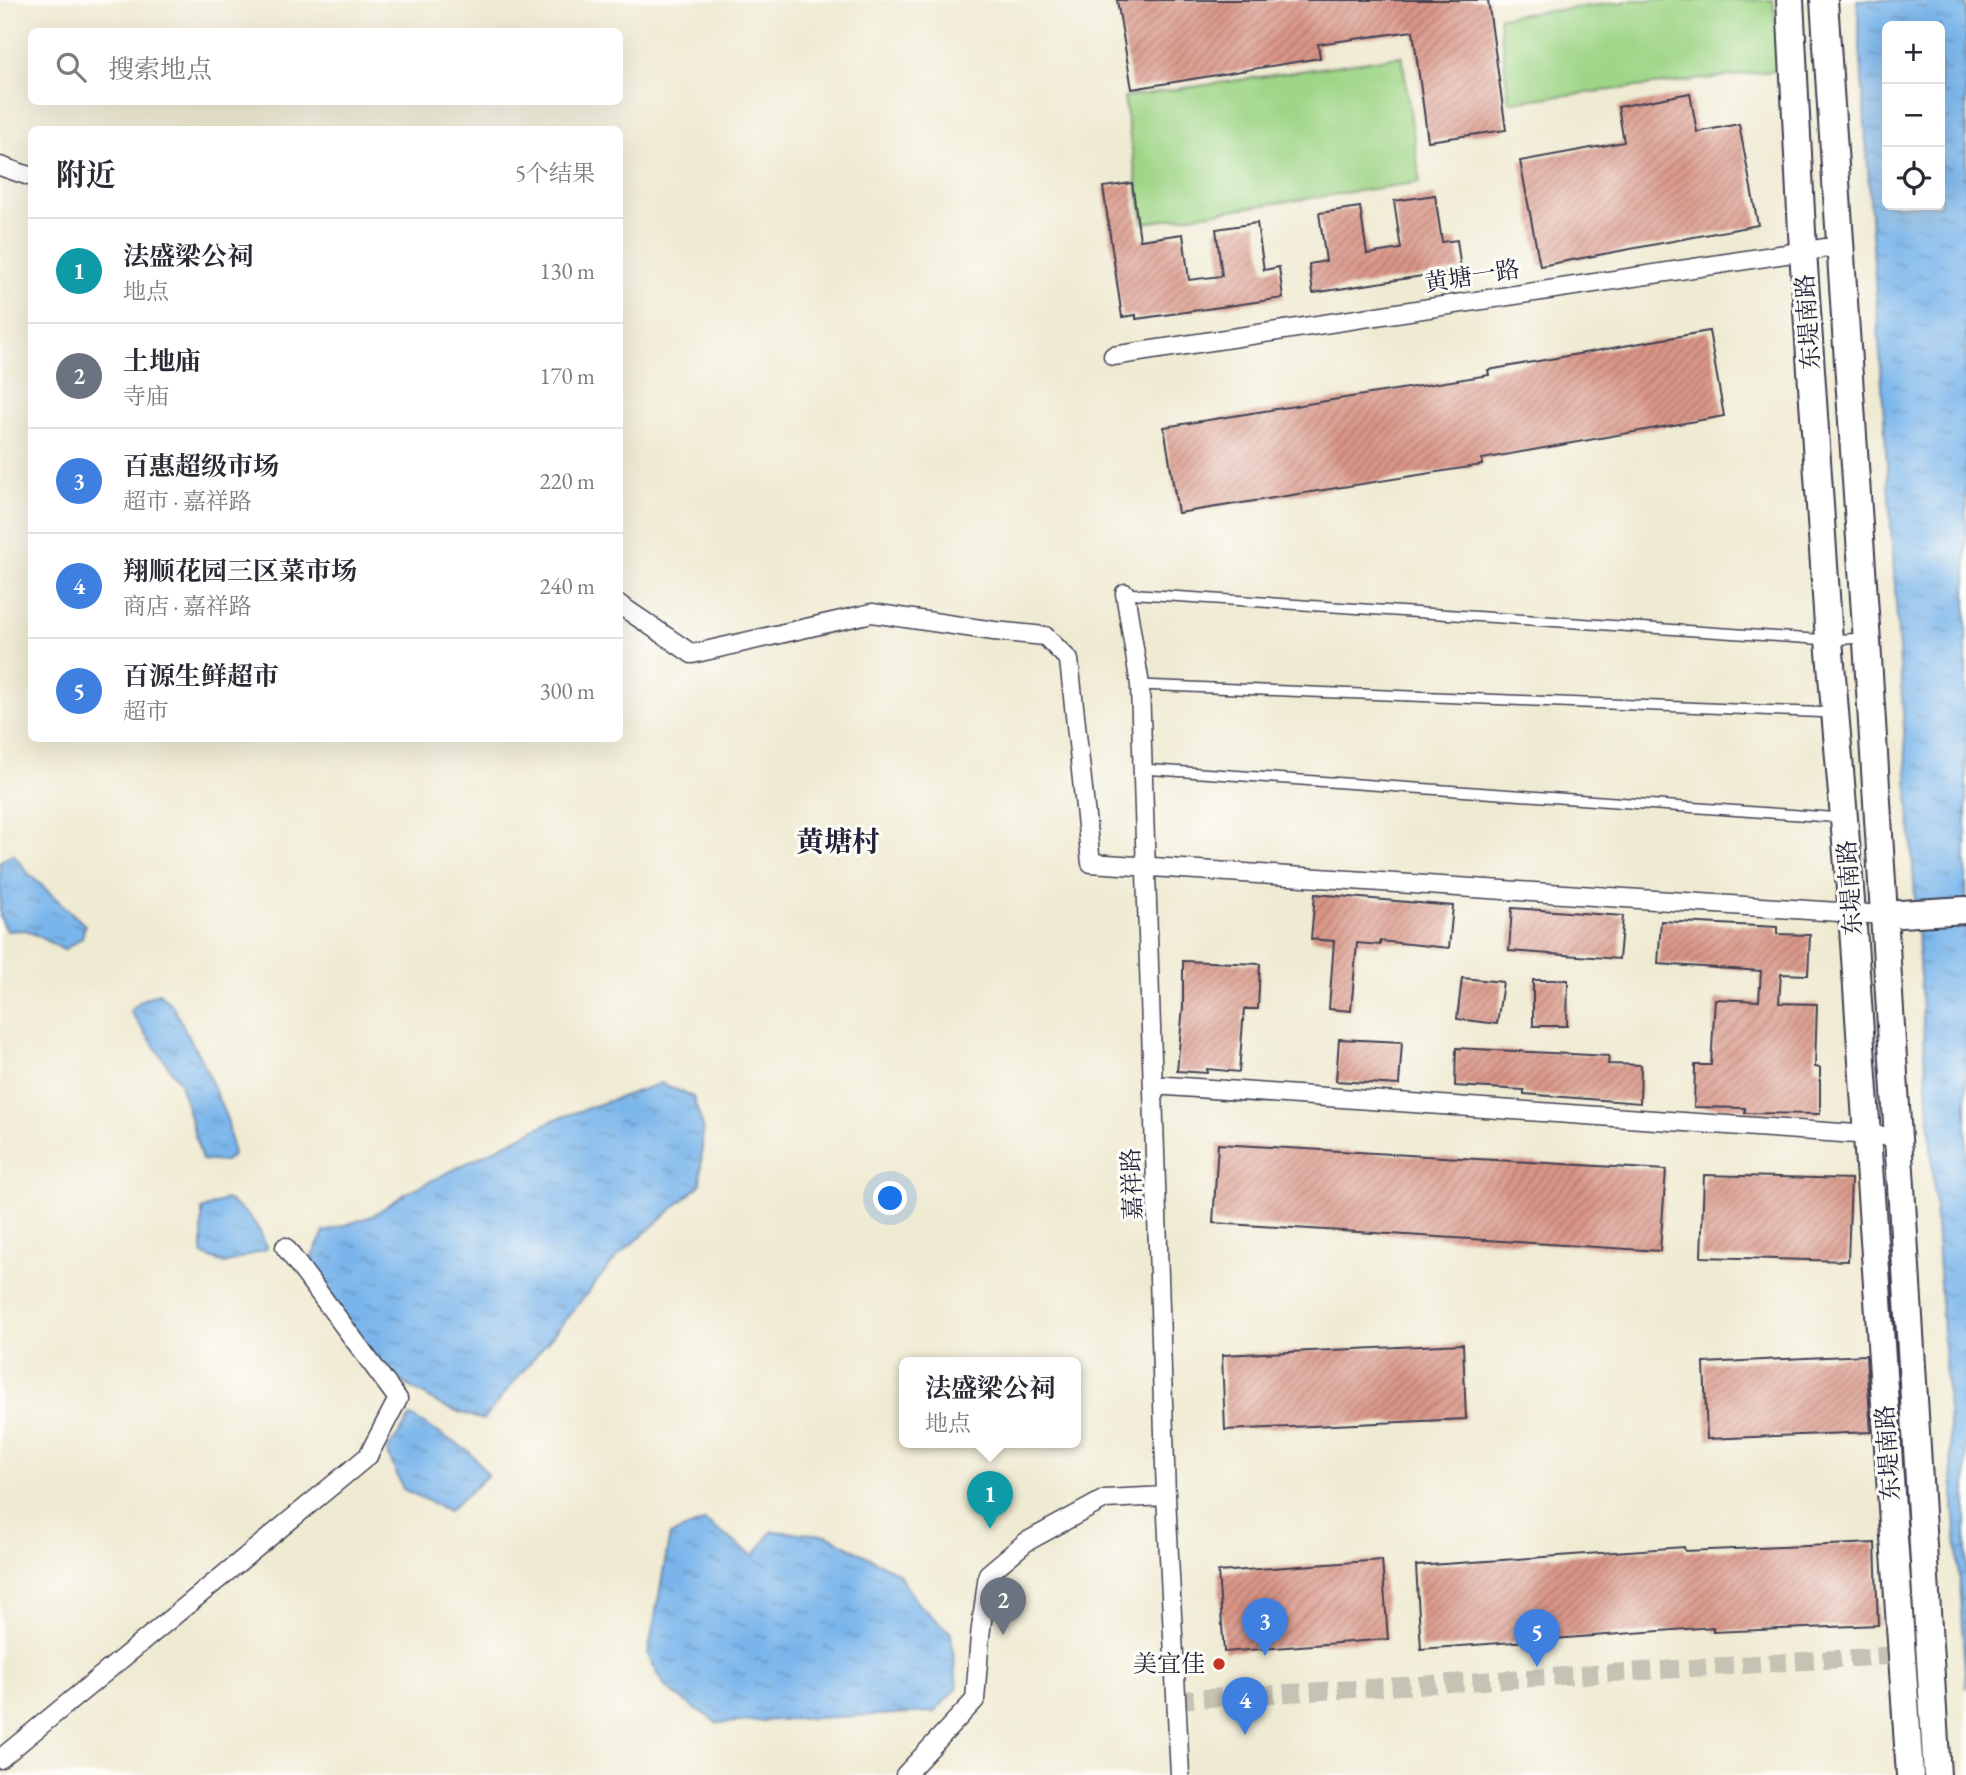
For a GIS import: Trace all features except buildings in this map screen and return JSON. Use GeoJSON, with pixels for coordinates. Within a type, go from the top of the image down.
{"type":"FeatureCollection","features":[{"type":"Feature","properties":{"kind":"main road","name":"东堤南路"},"geometry":{"type":"LineString","coordinates":[[1790,0],[1803,251],[1829,640],[1852,913],[1910,1775]]}},
{"type":"Feature","properties":{"kind":"main road","name":"东堤南路"},"geometry":{"type":"LineString","coordinates":[[1824,0],[1899,1137],[1937,1775]]}},
{"type":"Feature","properties":{"kind":"main road"},"geometry":{"type":"LineString","coordinates":[[1884,915],[1966,910]]}},
{"type":"Feature","properties":{"kind":"street"},"geometry":{"type":"LineString","coordinates":[[0,166],[28,176]]}},
{"type":"Feature","properties":{"kind":"street","name":"黄塘一路"},"geometry":{"type":"LineString","coordinates":[[1113,356],[1839,246]]}},
{"type":"Feature","properties":{"kind":"street","name":"嘉祥路"},"geometry":{"type":"LineString","coordinates":[[1125,593],[1140,685],[1166,1496],[1180,1775]]}},
{"type":"Feature","properties":{"kind":"street"},"geometry":{"type":"LineString","coordinates":[[623,607],[692,654],[872,613],[1045,636],[1069,660],[1091,863],[1884,915]]}},
{"type":"Feature","properties":{"kind":"street"},"geometry":{"type":"LineString","coordinates":[[1153,1085],[1899,1137]]}},
{"type":"Feature","properties":{"kind":"street"},"geometry":{"type":"LineString","coordinates":[[0,1759],[368,1456],[398,1399],[285,1247]]}},
{"type":"Feature","properties":{"kind":"street"},"geometry":{"type":"LineString","coordinates":[[905,1775],[975,1700],[988,1574],[1026,1542],[1105,1499],[1166,1496]]}},
{"type":"Feature","properties":{"kind":"lane"},"geometry":{"type":"LineString","coordinates":[[1125,593],[1829,640],[1867,638]]}},
{"type":"Feature","properties":{"kind":"lane"},"geometry":{"type":"LineString","coordinates":[[1140,685],[1835,713]]}},
{"type":"Feature","properties":{"kind":"lane"},"geometry":{"type":"LineString","coordinates":[[1143,769],[1844,818]]}},
{"type":"Feature","properties":{"kind":"green space"},"geometry":{"type":"Polygon","coordinates":[[[1625,0],[1773,0],[1781,70],[1509,102],[1499,17],[1625,0]]]}},
{"type":"Feature","properties":{"kind":"green space"},"geometry":{"type":"Polygon","coordinates":[[[1402,56],[1420,182],[1143,223],[1124,97],[1402,56]]]}},
{"type":"Feature","properties":{"kind":"water"},"geometry":{"type":"Polygon","coordinates":[[[1857,0],[1966,0],[1966,1689],[1857,0]]]}},
{"type":"Feature","properties":{"kind":"water"},"geometry":{"type":"Polygon","coordinates":[[[13,854],[29,874],[85,925],[82,938],[64,950],[27,930],[6,931],[0,916],[0,862],[13,854]]]}},
{"type":"Feature","properties":{"kind":"water"},"geometry":{"type":"Polygon","coordinates":[[[159,993],[172,1005],[206,1069],[228,1122],[233,1156],[223,1162],[202,1160],[180,1083],[130,1011],[142,1000],[159,993]]]}},
{"type":"Feature","properties":{"kind":"water"},"geometry":{"type":"Polygon","coordinates":[[[661,1083],[693,1097],[703,1127],[700,1185],[616,1258],[483,1420],[444,1407],[371,1363],[304,1273],[324,1232],[372,1216],[406,1193],[556,1119],[661,1083]]]}},
{"type":"Feature","properties":{"kind":"water"},"geometry":{"type":"Polygon","coordinates":[[[226,1199],[252,1219],[267,1249],[225,1264],[202,1254],[202,1210],[226,1199]]]}},
{"type":"Feature","properties":{"kind":"water"},"geometry":{"type":"Polygon","coordinates":[[[411,1416],[470,1452],[488,1475],[449,1511],[403,1489],[387,1451],[411,1416]]]}},
{"type":"Feature","properties":{"kind":"water"},"geometry":{"type":"Polygon","coordinates":[[[705,1521],[754,1556],[772,1531],[827,1535],[898,1573],[918,1604],[951,1633],[957,1687],[935,1712],[717,1723],[666,1688],[648,1655],[670,1535],[705,1521]]]}},
{"type":"Feature","properties":{"kind":"tunnel"},"geometry":{"type":"LineString","coordinates":[[1176,1700],[1902,1655]]}},
{"type":"Feature","properties":{"kind":"place","name":"法盛梁公祠"},"geometry":{"type":"Point","coordinates":[990,1529]}},
{"type":"Feature","properties":{"kind":"place","name":"土地庙"},"geometry":{"type":"Point","coordinates":[1003,1635]}},
{"type":"Feature","properties":{"kind":"place","name":"百惠超级市场"},"geometry":{"type":"Point","coordinates":[1265,1656]}},
{"type":"Feature","properties":{"kind":"place","name":"美宜佳"},"geometry":{"type":"Point","coordinates":[1219,1664]}},
{"type":"Feature","properties":{"kind":"place","name":"百源生鲜超市"},"geometry":{"type":"Point","coordinates":[1537,1667]}},
{"type":"Feature","properties":{"kind":"place","name":"翔顺花园三区菜市场"},"geometry":{"type":"Point","coordinates":[1245,1735]}},
{"type":"Feature","properties":{"kind":"district","name":"黄塘村"},"geometry":{"type":"Point","coordinates":[838,841]}}]}
